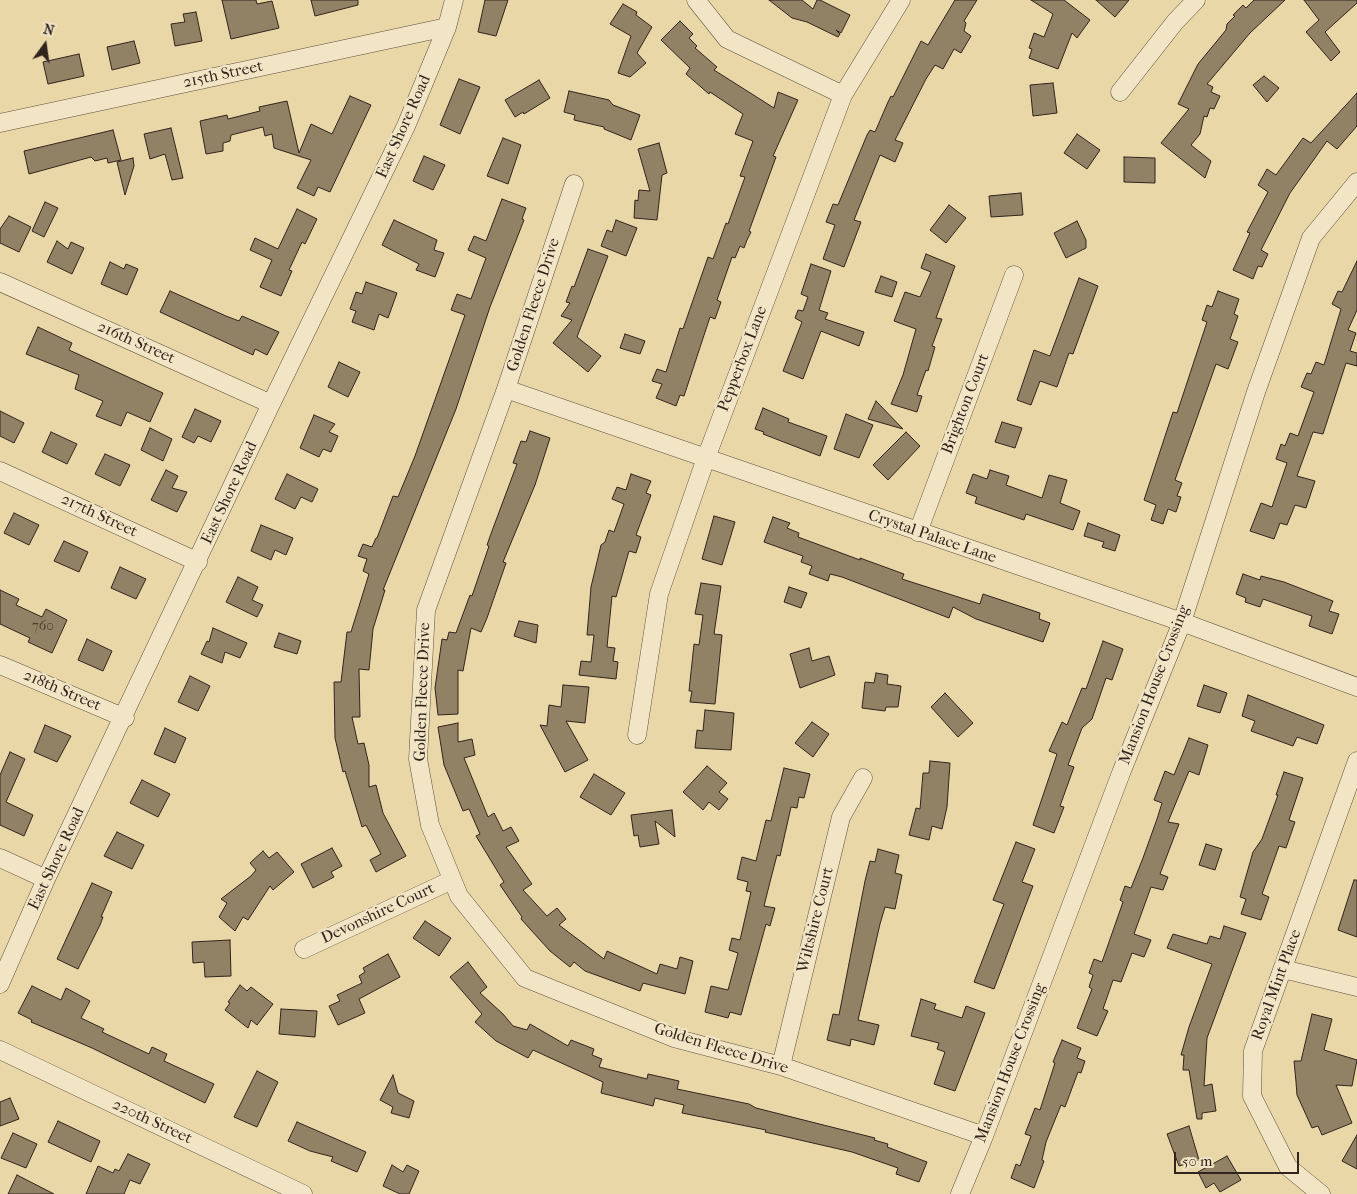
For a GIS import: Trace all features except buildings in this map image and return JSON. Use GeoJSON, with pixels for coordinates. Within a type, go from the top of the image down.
{"type":"FeatureCollection","features":[{"type":"Feature","properties":{"kind":"street","name":"East Shore Road"},"geometry":{"type":"LineString","coordinates":[[0,984],[46,879],[406,126],[447,27],[454,0]]}},
{"type":"Feature","properties":{"kind":"street"},"geometry":{"type":"LineString","coordinates":[[696,0],[727,39],[843,95]]}},
{"type":"Feature","properties":{"kind":"street","name":"Pepperbox Lane"},"geometry":{"type":"LineString","coordinates":[[637,735],[659,594],[706,458],[843,95],[901,0]]}},
{"type":"Feature","properties":{"kind":"street"},"geometry":{"type":"LineString","coordinates":[[1120,92],[1175,22],[1196,0]]}},
{"type":"Feature","properties":{"kind":"street","name":"215th Street"},"geometry":{"type":"LineString","coordinates":[[0,123],[447,27]]}},
{"type":"Feature","properties":{"kind":"street","name":"Mansion House Crossing"},"geometry":{"type":"LineString","coordinates":[[960,1194],[984,1136],[1117,783],[1182,622],[1256,392],[1311,238],[1357,182]]}},
{"type":"Feature","properties":{"kind":"street","name":"Golden Fleece Drive"},"geometry":{"type":"LineString","coordinates":[[574,184],[506,389],[426,610],[418,759],[430,825],[452,880],[459,896],[526,978],[674,1038],[781,1066],[984,1136]]}},
{"type":"Feature","properties":{"kind":"street","name":"Brighton Court"},"geometry":{"type":"LineString","coordinates":[[918,532],[1014,275]]}},
{"type":"Feature","properties":{"kind":"street","name":"216th Street"},"geometry":{"type":"LineString","coordinates":[[0,282],[272,404]]}},
{"type":"Feature","properties":{"kind":"street","name":"Crystal Palace Lane"},"geometry":{"type":"LineString","coordinates":[[506,389],[1182,622],[1357,687]]}},
{"type":"Feature","properties":{"kind":"street","name":"217th Street"},"geometry":{"type":"LineString","coordinates":[[0,471],[198,562]]}},
{"type":"Feature","properties":{"kind":"street","name":"218th Street"},"geometry":{"type":"LineString","coordinates":[[0,665],[124,718]]}},
{"type":"Feature","properties":{"kind":"street","name":"Royal Mint Place"},"geometry":{"type":"LineString","coordinates":[[1321,1194],[1288,1167],[1252,1096],[1253,1051],[1357,761]]}},
{"type":"Feature","properties":{"kind":"street","name":"Wiltshire Court"},"geometry":{"type":"LineString","coordinates":[[781,1066],[841,817],[863,778]]}},
{"type":"Feature","properties":{"kind":"street"},"geometry":{"type":"LineString","coordinates":[[0,858],[46,879]]}},
{"type":"Feature","properties":{"kind":"street","name":"Devonshire Court"},"geometry":{"type":"LineString","coordinates":[[304,949],[452,880]]}},
{"type":"Feature","properties":{"kind":"street"},"geometry":{"type":"LineString","coordinates":[[1283,970],[1357,987]]}},
{"type":"Feature","properties":{"kind":"street","name":"220th Street"},"geometry":{"type":"LineString","coordinates":[[0,1050],[303,1194]]}}]}
